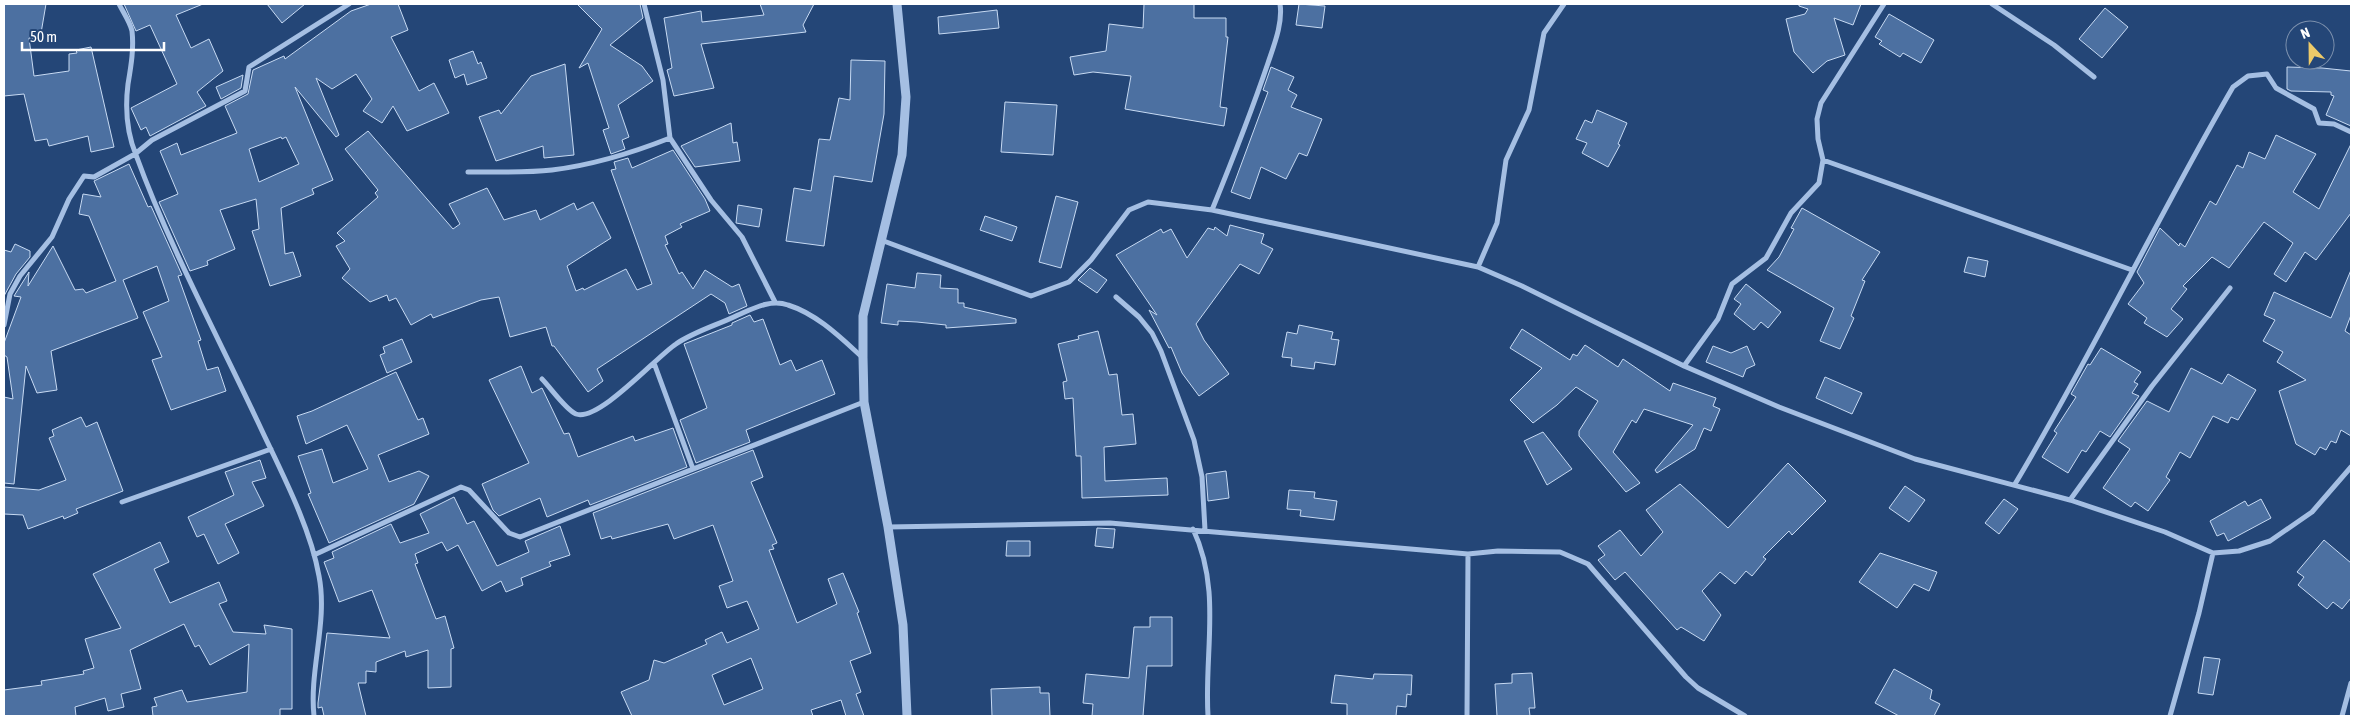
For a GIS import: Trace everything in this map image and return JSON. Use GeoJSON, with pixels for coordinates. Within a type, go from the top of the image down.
{"type":"FeatureCollection","features":[{"type":"Feature","properties":{"kind":"street"},"geometry":{"type":"LineString","coordinates":[[119,4],[132,29],[133,59],[128,86],[127,113],[129,134],[135,154],[167,231],[291,492],[314,555],[322,598],[312,694],[314,716]]}},
{"type":"Feature","properties":{"kind":"street"},"geometry":{"type":"LineString","coordinates":[[4,325],[10,294],[20,276],[52,237],[69,199],[84,176],[94,177],[135,154],[152,140],[245,91],[249,67],[350,4]]}},
{"type":"Feature","properties":{"kind":"street"},"geometry":{"type":"LineString","coordinates":[[644,4],[663,80],[670,138],[711,200],[742,237],[775,302]]}},
{"type":"Feature","properties":{"kind":"street"},"geometry":{"type":"LineString","coordinates":[[897,4],[906,97],[902,155],[863,316],[862,357],[864,402],[888,527],[903,625],[907,716]]}},
{"type":"Feature","properties":{"kind":"street"},"geometry":{"type":"LineString","coordinates":[[1212,210],[1260,86],[1277,35],[1280,4]]}},
{"type":"Feature","properties":{"kind":"street"},"geometry":{"type":"LineString","coordinates":[[1478,267],[1496,223],[1506,160],[1529,110],[1544,33],[1564,4]]}},
{"type":"Feature","properties":{"kind":"street"},"geometry":{"type":"LineString","coordinates":[[1684,366],[1718,319],[1732,284],[1766,258],[1791,212],[1819,183],[1823,160],[1818,129],[1821,103],[1884,4]]}},
{"type":"Feature","properties":{"kind":"street"},"geometry":{"type":"LineString","coordinates":[[1992,4],[2054,46],[2094,77]]}},
{"type":"Feature","properties":{"kind":"street"},"geometry":{"type":"LineString","coordinates":[[2015,484],[2046,433],[2132,270],[2233,88],[2248,76],[2267,74],[2276,88],[2314,109],[2318,123],[2334,124],[2351,132]]}},
{"type":"Feature","properties":{"kind":"street"},"geometry":{"type":"LineString","coordinates":[[468,172],[552,170],[638,151],[670,138]]}},
{"type":"Feature","properties":{"kind":"street"},"geometry":{"type":"LineString","coordinates":[[1823,160],[2132,270]]}},
{"type":"Feature","properties":{"kind":"street"},"geometry":{"type":"LineString","coordinates":[[881,240],[1032,296],[1069,282],[1091,260],[1129,210],[1148,202],[1212,210],[1478,267],[1522,286],[1684,366],[1779,407],[1915,459],[2070,500],[2165,532],[2213,553],[2239,551],[2270,541],[2312,512],[2351,466]]}},
{"type":"Feature","properties":{"kind":"street"},"geometry":{"type":"LineString","coordinates":[[2070,500],[2152,386],[2230,288]]}},
{"type":"Feature","properties":{"kind":"street"},"geometry":{"type":"LineString","coordinates":[[1116,297],[1139,317],[1152,333],[1161,351],[1194,440],[1202,477],[1205,530]]}},
{"type":"Feature","properties":{"kind":"street"},"geometry":{"type":"LineString","coordinates":[[542,378],[575,414],[585,415],[595,411],[611,399],[677,343],[758,306],[775,302],[789,305],[810,316],[836,334],[862,357]]}},
{"type":"Feature","properties":{"kind":"street"},"geometry":{"type":"LineString","coordinates":[[654,362],[693,469]]}},
{"type":"Feature","properties":{"kind":"street"},"geometry":{"type":"LineString","coordinates":[[314,555],[461,487],[469,490],[509,533],[520,537],[864,402]]}},
{"type":"Feature","properties":{"kind":"street"},"geometry":{"type":"LineString","coordinates":[[122,502],[271,450]]}},
{"type":"Feature","properties":{"kind":"street"},"geometry":{"type":"LineString","coordinates":[[888,527],[1110,523],[1468,554],[1560,552],[1588,564],[1686,678],[1712,697],[1745,716]]}},
{"type":"Feature","properties":{"kind":"street"},"geometry":{"type":"LineString","coordinates":[[1193,529],[1204,556],[1209,595],[1211,631],[1206,690],[1208,716]]}},
{"type":"Feature","properties":{"kind":"street"},"geometry":{"type":"LineString","coordinates":[[2170,716],[2199,613],[2213,553]]}},
{"type":"Feature","properties":{"kind":"street"},"geometry":{"type":"LineString","coordinates":[[1466,716],[1468,554]]}},
{"type":"Feature","properties":{"kind":"street"},"geometry":{"type":"LineString","coordinates":[[2342,716],[2351,683]]}},
{"type":"Feature","properties":{"kind":"building"},"geometry":{"type":"Polygon","coordinates":[[[4,4],[46,4],[40,39],[29,38],[34,76],[69,71],[69,54],[77,53],[76,50],[91,47],[114,147],[91,152],[88,136],[49,146],[47,139],[35,141],[24,94],[4,96],[4,4]]]}},
{"type":"Feature","properties":{"kind":"building"},"geometry":{"type":"Polygon","coordinates":[[[124,4],[203,4],[176,15],[191,48],[209,39],[223,71],[197,92],[206,106],[150,136],[146,127],[141,130],[131,108],[177,84],[150,25],[136,31],[124,4]]]}},
{"type":"Feature","properties":{"kind":"building"},"geometry":{"type":"Polygon","coordinates":[[[267,4],[305,4],[282,23],[267,4]]]}},
{"type":"Feature","properties":{"kind":"building"},"geometry":{"type":"Polygon","coordinates":[[[371,4],[398,4],[408,30],[391,37],[419,91],[434,83],[449,113],[407,131],[393,106],[382,123],[363,111],[372,99],[356,74],[332,89],[316,78],[339,135],[336,137],[295,87],[333,180],[312,189],[314,194],[281,208],[285,254],[293,252],[301,276],[270,286],[252,231],[259,229],[256,199],[220,210],[235,249],[207,261],[208,265],[190,271],[159,202],[178,194],[160,151],[177,143],[181,155],[237,133],[225,106],[248,94],[253,70],[284,56],[285,59],[351,11],[371,4]],[[281,137],[249,149],[259,182],[299,164],[286,137],[282,139],[281,137]]]}},
{"type":"Feature","properties":{"kind":"building"},"geometry":{"type":"Polygon","coordinates":[[[577,4],[640,4],[643,18],[610,45],[642,66],[653,81],[618,105],[629,137],[622,140],[625,149],[611,154],[603,130],[609,128],[588,63],[579,68],[602,29],[577,4]]]}},
{"type":"Feature","properties":{"kind":"building"},"geometry":{"type":"Polygon","coordinates":[[[760,4],[814,4],[803,25],[806,32],[701,44],[714,88],[674,96],[667,70],[672,68],[664,18],[701,11],[702,22],[764,15],[760,4]]]}},
{"type":"Feature","properties":{"kind":"building"},"geometry":{"type":"Polygon","coordinates":[[[1144,4],[1194,4],[1194,18],[1226,18],[1226,37],[1228,37],[1220,107],[1227,108],[1224,126],[1125,109],[1131,76],[1093,72],[1074,75],[1070,57],[1106,51],[1109,24],[1143,28],[1144,4]]]}},
{"type":"Feature","properties":{"kind":"building"},"geometry":{"type":"Polygon","coordinates":[[[1299,4],[1325,6],[1322,28],[1296,25],[1299,4]]]}},
{"type":"Feature","properties":{"kind":"building"},"geometry":{"type":"Polygon","coordinates":[[[1799,4],[1861,4],[1853,25],[1834,18],[1845,55],[1827,61],[1813,73],[1794,52],[1786,19],[1805,14],[1808,9],[1799,6],[1799,4]]]}},
{"type":"Feature","properties":{"kind":"building"},"geometry":{"type":"Polygon","coordinates":[[[2105,8],[2128,27],[2102,58],[2079,39],[2105,8]]]}},
{"type":"Feature","properties":{"kind":"building"},"geometry":{"type":"Polygon","coordinates":[[[997,10],[999,28],[939,34],[938,17],[997,10]]]}},
{"type":"Feature","properties":{"kind":"building"},"geometry":{"type":"Polygon","coordinates":[[[1889,14],[1934,40],[1921,63],[1903,53],[1900,57],[1879,44],[1882,41],[1875,37],[1889,14]]]}},
{"type":"Feature","properties":{"kind":"building"},"geometry":{"type":"Polygon","coordinates":[[[473,51],[478,64],[481,62],[487,78],[467,85],[464,74],[455,78],[449,60],[473,51]]]}},
{"type":"Feature","properties":{"kind":"building"},"geometry":{"type":"Polygon","coordinates":[[[851,60],[885,61],[884,114],[872,182],[834,176],[824,246],[786,241],[794,188],[811,191],[819,139],[830,140],[839,98],[850,100],[851,60]]]}},
{"type":"Feature","properties":{"kind":"building"},"geometry":{"type":"Polygon","coordinates":[[[565,64],[574,155],[544,158],[543,146],[496,161],[479,117],[499,110],[501,114],[531,76],[565,64]]]}},
{"type":"Feature","properties":{"kind":"building"},"geometry":{"type":"Polygon","coordinates":[[[1271,67],[1294,77],[1288,90],[1297,95],[1291,107],[1322,119],[1307,156],[1299,153],[1286,179],[1261,167],[1250,199],[1231,192],[1268,92],[1263,90],[1271,67]]]}},
{"type":"Feature","properties":{"kind":"building"},"geometry":{"type":"Polygon","coordinates":[[[2287,70],[2351,71],[2351,126],[2326,115],[2334,96],[2331,95],[2331,92],[2291,91],[2287,89],[2287,70]]]}},
{"type":"Feature","properties":{"kind":"building"},"geometry":{"type":"Polygon","coordinates":[[[243,75],[241,88],[221,99],[216,87],[243,75]]]}},
{"type":"Feature","properties":{"kind":"building"},"geometry":{"type":"Polygon","coordinates":[[[1005,102],[1057,105],[1053,155],[1001,152],[1005,102]]]}},
{"type":"Feature","properties":{"kind":"building"},"geometry":{"type":"Polygon","coordinates":[[[1597,110],[1627,123],[1618,144],[1620,145],[1608,167],[1582,153],[1587,143],[1576,139],[1585,120],[1592,123],[1597,110]]]}},
{"type":"Feature","properties":{"kind":"building"},"geometry":{"type":"Polygon","coordinates":[[[731,123],[733,143],[737,142],[740,161],[695,167],[681,146],[731,123]]]}},
{"type":"Feature","properties":{"kind":"building"},"geometry":{"type":"Polygon","coordinates":[[[368,131],[453,229],[460,224],[449,204],[487,188],[504,220],[536,210],[540,220],[574,203],[577,210],[593,202],[611,238],[567,266],[576,291],[583,288],[584,290],[626,269],[637,290],[652,284],[611,170],[616,169],[614,162],[628,158],[632,168],[673,150],[705,199],[710,211],[680,224],[682,227],[665,236],[668,244],[665,245],[679,274],[682,272],[693,289],[705,270],[732,287],[739,284],[747,306],[729,314],[725,303],[711,294],[597,369],[603,381],[588,392],[554,346],[552,346],[546,327],[510,337],[499,297],[481,300],[433,318],[431,314],[411,325],[396,298],[389,301],[387,295],[370,302],[342,278],[350,269],[336,246],[345,241],[337,233],[378,197],[375,193],[378,190],[345,149],[368,131]]]}},
{"type":"Feature","properties":{"kind":"building"},"geometry":{"type":"Polygon","coordinates":[[[2276,135],[2316,154],[2293,192],[2319,209],[2351,144],[2351,213],[2316,260],[2305,252],[2286,282],[2274,274],[2293,243],[2264,222],[2229,268],[2212,257],[2183,286],[2187,289],[2171,309],[2183,319],[2167,337],[2144,323],[2147,318],[2128,304],[2144,283],[2137,272],[2160,228],[2179,246],[2180,243],[2185,247],[2210,201],[2216,205],[2237,165],[2243,168],[2249,152],[2265,159],[2276,135]]]}},
{"type":"Feature","properties":{"kind":"building"},"geometry":{"type":"Polygon","coordinates":[[[129,164],[148,207],[151,206],[182,275],[178,276],[201,340],[198,341],[207,370],[218,367],[226,391],[171,410],[152,360],[162,357],[143,312],[169,301],[157,266],[123,280],[138,318],[51,351],[57,390],[37,393],[26,366],[14,484],[4,483],[4,397],[13,399],[7,357],[4,355],[4,343],[21,297],[14,296],[29,272],[28,286],[53,246],[75,290],[83,289],[86,293],[116,281],[89,216],[79,214],[83,194],[101,197],[94,181],[129,164]]]}},
{"type":"Feature","properties":{"kind":"building"},"geometry":{"type":"Polygon","coordinates":[[[1056,196],[1078,202],[1061,268],[1039,262],[1056,196]]]}},
{"type":"Feature","properties":{"kind":"building"},"geometry":{"type":"Polygon","coordinates":[[[738,205],[762,209],[759,227],[736,223],[738,205]]]}},
{"type":"Feature","properties":{"kind":"building"},"geometry":{"type":"Polygon","coordinates":[[[1802,208],[1880,252],[1862,280],[1865,281],[1851,316],[1854,318],[1840,349],[1820,341],[1834,308],[1767,270],[1779,257],[1794,229],[1791,228],[1802,208]]]}},
{"type":"Feature","properties":{"kind":"building"},"geometry":{"type":"Polygon","coordinates":[[[985,216],[1017,227],[1012,241],[980,230],[985,216]]]}},
{"type":"Feature","properties":{"kind":"building"},"geometry":{"type":"Polygon","coordinates":[[[1230,225],[1264,234],[1261,243],[1273,249],[1259,274],[1240,264],[1196,324],[1204,340],[1229,374],[1199,396],[1182,373],[1171,347],[1169,348],[1149,310],[1157,315],[1116,255],[1161,229],[1163,233],[1171,229],[1187,258],[1208,228],[1214,230],[1215,227],[1227,236],[1230,225]]]}},
{"type":"Feature","properties":{"kind":"building"},"geometry":{"type":"Polygon","coordinates":[[[15,244],[30,251],[30,257],[16,274],[4,296],[4,250],[11,252],[15,244]]]}},
{"type":"Feature","properties":{"kind":"building"},"geometry":{"type":"Polygon","coordinates":[[[1968,257],[1988,261],[1985,277],[1964,272],[1968,257]]]}},
{"type":"Feature","properties":{"kind":"building"},"geometry":{"type":"Polygon","coordinates":[[[1090,268],[1107,280],[1097,293],[1078,280],[1090,268]]]}},
{"type":"Feature","properties":{"kind":"building"},"geometry":{"type":"Polygon","coordinates":[[[2351,270],[2351,315],[2345,331],[2351,335],[2351,436],[2341,430],[2336,443],[2331,441],[2326,450],[2320,447],[2315,455],[2296,444],[2279,391],[2306,380],[2277,362],[2283,352],[2263,341],[2275,320],[2264,315],[2274,292],[2331,318],[2351,270]]]}},
{"type":"Feature","properties":{"kind":"building"},"geometry":{"type":"Polygon","coordinates":[[[917,273],[941,275],[940,288],[958,289],[958,303],[964,303],[964,307],[1016,319],[1016,323],[946,328],[946,325],[917,322],[898,321],[898,325],[881,323],[887,284],[915,288],[917,273]]]}},
{"type":"Feature","properties":{"kind":"building"},"geometry":{"type":"Polygon","coordinates":[[[1746,284],[1781,312],[1768,328],[1761,322],[1754,330],[1734,314],[1741,304],[1734,299],[1746,284]]]}},
{"type":"Feature","properties":{"kind":"building"},"geometry":{"type":"Polygon","coordinates":[[[750,315],[754,322],[763,319],[780,365],[791,360],[796,371],[822,360],[835,394],[746,430],[750,442],[696,463],[680,420],[707,408],[684,344],[732,325],[732,323],[750,315]]]}},
{"type":"Feature","properties":{"kind":"building"},"geometry":{"type":"Polygon","coordinates":[[[1299,325],[1333,332],[1331,339],[1339,340],[1335,365],[1315,362],[1314,369],[1291,366],[1292,358],[1282,357],[1287,332],[1297,334],[1299,325]]]}},
{"type":"Feature","properties":{"kind":"building"},"geometry":{"type":"Polygon","coordinates":[[[1522,329],[1570,360],[1573,354],[1577,356],[1585,345],[1618,367],[1623,359],[1670,391],[1673,383],[1716,398],[1713,406],[1720,409],[1711,431],[1704,428],[1695,449],[1657,473],[1655,470],[1693,425],[1644,409],[1636,423],[1632,420],[1613,452],[1640,483],[1626,492],[1579,436],[1579,431],[1598,401],[1576,387],[1557,405],[1533,423],[1510,400],[1542,368],[1510,348],[1522,329]]]}},
{"type":"Feature","properties":{"kind":"building"},"geometry":{"type":"Polygon","coordinates":[[[1098,331],[1109,375],[1117,374],[1122,415],[1133,414],[1136,444],[1104,447],[1105,481],[1167,478],[1168,495],[1082,498],[1081,456],[1076,456],[1073,398],[1065,399],[1063,382],[1067,381],[1058,344],[1079,339],[1078,336],[1098,331]]]}},
{"type":"Feature","properties":{"kind":"building"},"geometry":{"type":"Polygon","coordinates":[[[402,339],[412,362],[387,373],[380,355],[385,353],[383,347],[402,339]]]}},
{"type":"Feature","properties":{"kind":"building"},"geometry":{"type":"Polygon","coordinates":[[[1713,346],[1731,353],[1747,346],[1755,365],[1746,369],[1743,377],[1706,362],[1713,346]]]}},
{"type":"Feature","properties":{"kind":"building"},"geometry":{"type":"Polygon","coordinates":[[[2101,348],[2141,372],[2134,382],[2138,384],[2132,393],[2139,396],[2110,437],[2100,431],[2086,452],[2082,450],[2068,473],[2042,457],[2057,433],[2054,431],[2076,397],[2071,394],[2088,364],[2090,365],[2101,348]]]}},
{"type":"Feature","properties":{"kind":"building"},"geometry":{"type":"Polygon","coordinates":[[[521,366],[532,393],[542,388],[564,434],[569,433],[578,457],[633,436],[635,441],[673,428],[687,467],[590,505],[588,500],[547,517],[540,498],[499,516],[493,510],[482,484],[529,463],[489,380],[521,366]]]}},
{"type":"Feature","properties":{"kind":"building"},"geometry":{"type":"Polygon","coordinates":[[[2191,368],[2222,384],[2228,374],[2256,390],[2238,420],[2231,417],[2228,423],[2213,416],[2190,458],[2180,452],[2166,477],[2170,480],[2148,511],[2135,502],[2131,507],[2103,488],[2130,449],[2118,441],[2147,401],[2169,412],[2191,368]]]}},
{"type":"Feature","properties":{"kind":"building"},"geometry":{"type":"Polygon","coordinates":[[[396,372],[418,420],[423,418],[429,434],[378,455],[389,482],[419,471],[429,476],[414,504],[329,543],[308,494],[311,493],[298,456],[322,449],[333,483],[368,469],[347,425],[306,444],[297,416],[312,411],[396,372]]]}},
{"type":"Feature","properties":{"kind":"building"},"geometry":{"type":"Polygon","coordinates":[[[1825,377],[1862,393],[1852,414],[1816,398],[1825,377]]]}},
{"type":"Feature","properties":{"kind":"building"},"geometry":{"type":"Polygon","coordinates":[[[81,417],[86,427],[97,422],[123,491],[76,509],[78,513],[64,519],[63,516],[28,529],[23,515],[4,514],[4,487],[39,490],[66,480],[49,438],[54,436],[52,430],[81,417]]]}},
{"type":"Feature","properties":{"kind":"building"},"geometry":{"type":"Polygon","coordinates":[[[1543,432],[1572,469],[1547,485],[1524,441],[1543,432]]]}},
{"type":"Feature","properties":{"kind":"building"},"geometry":{"type":"Polygon","coordinates":[[[753,450],[763,477],[751,482],[777,543],[772,545],[774,549],[769,550],[797,623],[837,604],[828,579],[843,573],[859,612],[857,613],[871,653],[850,661],[861,692],[856,694],[864,716],[846,716],[841,700],[811,710],[813,716],[632,716],[621,692],[649,680],[654,660],[664,663],[707,644],[705,640],[722,632],[727,643],[759,629],[747,601],[727,608],[719,586],[733,581],[713,525],[674,539],[668,524],[612,539],[611,536],[601,539],[593,513],[753,450]],[[751,658],[712,675],[724,705],[763,689],[751,658]]]}},
{"type":"Feature","properties":{"kind":"building"},"geometry":{"type":"Polygon","coordinates":[[[260,460],[266,478],[252,482],[264,506],[225,524],[239,553],[218,564],[204,534],[197,537],[188,517],[234,495],[225,472],[260,460]]]}},
{"type":"Feature","properties":{"kind":"building"},"geometry":{"type":"Polygon","coordinates":[[[1788,463],[1826,501],[1792,535],[1789,531],[1763,557],[1766,559],[1752,576],[1746,571],[1735,584],[1720,572],[1702,591],[1721,615],[1704,641],[1681,627],[1677,630],[1625,572],[1615,580],[1598,560],[1605,555],[1598,546],[1620,530],[1641,556],[1663,532],[1646,510],[1680,484],[1728,528],[1788,463]]]}},
{"type":"Feature","properties":{"kind":"building"},"geometry":{"type":"Polygon","coordinates":[[[1226,471],[1229,498],[1208,501],[1206,474],[1226,471]]]}},
{"type":"Feature","properties":{"kind":"building"},"geometry":{"type":"Polygon","coordinates":[[[1905,486],[1925,500],[1909,522],[1889,508],[1905,486]]]}},
{"type":"Feature","properties":{"kind":"building"},"geometry":{"type":"Polygon","coordinates":[[[1289,490],[1315,492],[1314,498],[1337,501],[1334,520],[1300,516],[1301,510],[1287,509],[1289,490]]]}},
{"type":"Feature","properties":{"kind":"building"},"geometry":{"type":"Polygon","coordinates":[[[454,497],[467,524],[474,521],[497,566],[529,552],[525,541],[560,526],[570,555],[549,562],[551,566],[521,578],[523,585],[506,592],[501,581],[482,591],[458,545],[447,551],[442,542],[415,554],[418,563],[415,564],[436,619],[445,616],[454,648],[451,649],[451,687],[428,688],[428,650],[406,657],[405,651],[376,662],[376,672],[366,671],[366,683],[358,683],[366,716],[324,716],[322,707],[318,708],[318,703],[327,633],[390,638],[372,590],[339,602],[324,562],[334,558],[332,552],[391,524],[400,543],[429,533],[420,514],[454,497]]]}},
{"type":"Feature","properties":{"kind":"building"},"geometry":{"type":"Polygon","coordinates":[[[2004,499],[2018,509],[1999,534],[1985,523],[2004,499]]]}},
{"type":"Feature","properties":{"kind":"building"},"geometry":{"type":"Polygon","coordinates":[[[2261,499],[2271,518],[2228,541],[2224,533],[2217,536],[2210,521],[2245,501],[2248,506],[2261,499]]]}},
{"type":"Feature","properties":{"kind":"building"},"geometry":{"type":"Polygon","coordinates":[[[1097,528],[1115,529],[1113,548],[1095,546],[1097,528]]]}},
{"type":"Feature","properties":{"kind":"building"},"geometry":{"type":"Polygon","coordinates":[[[2324,540],[2351,563],[2351,598],[2342,609],[2333,602],[2327,609],[2298,585],[2304,577],[2297,572],[2324,540]]]}},
{"type":"Feature","properties":{"kind":"building"},"geometry":{"type":"Polygon","coordinates":[[[1007,541],[1030,541],[1030,556],[1006,556],[1007,541]]]}},
{"type":"Feature","properties":{"kind":"building"},"geometry":{"type":"Polygon","coordinates":[[[160,542],[169,562],[154,569],[170,603],[219,582],[227,601],[219,604],[233,632],[266,634],[264,625],[292,629],[292,709],[280,709],[280,716],[153,716],[152,707],[157,706],[154,698],[182,690],[187,702],[247,692],[249,644],[210,665],[199,645],[195,647],[184,624],[130,650],[141,689],[121,694],[124,707],[108,711],[105,698],[75,707],[76,716],[4,716],[4,690],[42,685],[41,681],[84,674],[83,671],[94,668],[85,639],[121,628],[93,574],[160,542]]]}},
{"type":"Feature","properties":{"kind":"building"},"geometry":{"type":"Polygon","coordinates":[[[1880,553],[1937,572],[1929,591],[1914,584],[1897,608],[1859,582],[1880,553]]]}},
{"type":"Feature","properties":{"kind":"building"},"geometry":{"type":"Polygon","coordinates":[[[1150,617],[1172,617],[1172,666],[1147,666],[1143,716],[1092,716],[1093,704],[1083,703],[1086,674],[1129,678],[1134,627],[1150,627],[1150,617]]]}},
{"type":"Feature","properties":{"kind":"building"},"geometry":{"type":"Polygon","coordinates":[[[2204,657],[2220,659],[2213,695],[2198,693],[2204,657]]]}},
{"type":"Feature","properties":{"kind":"building"},"geometry":{"type":"Polygon","coordinates":[[[1894,669],[1932,690],[1930,699],[1940,704],[1934,716],[1899,716],[1875,703],[1894,669]]]}},
{"type":"Feature","properties":{"kind":"building"},"geometry":{"type":"Polygon","coordinates":[[[1532,673],[1535,708],[1529,708],[1530,716],[1497,716],[1495,684],[1512,683],[1512,674],[1532,673]]]}},
{"type":"Feature","properties":{"kind":"building"},"geometry":{"type":"Polygon","coordinates":[[[1374,674],[1412,675],[1411,695],[1407,694],[1406,707],[1397,706],[1396,716],[1347,716],[1347,704],[1331,703],[1335,675],[1373,679],[1374,674]]]}},
{"type":"Feature","properties":{"kind":"building"},"geometry":{"type":"Polygon","coordinates":[[[1040,687],[1040,693],[1049,693],[1050,716],[992,716],[991,689],[1040,687]]]}}]}
